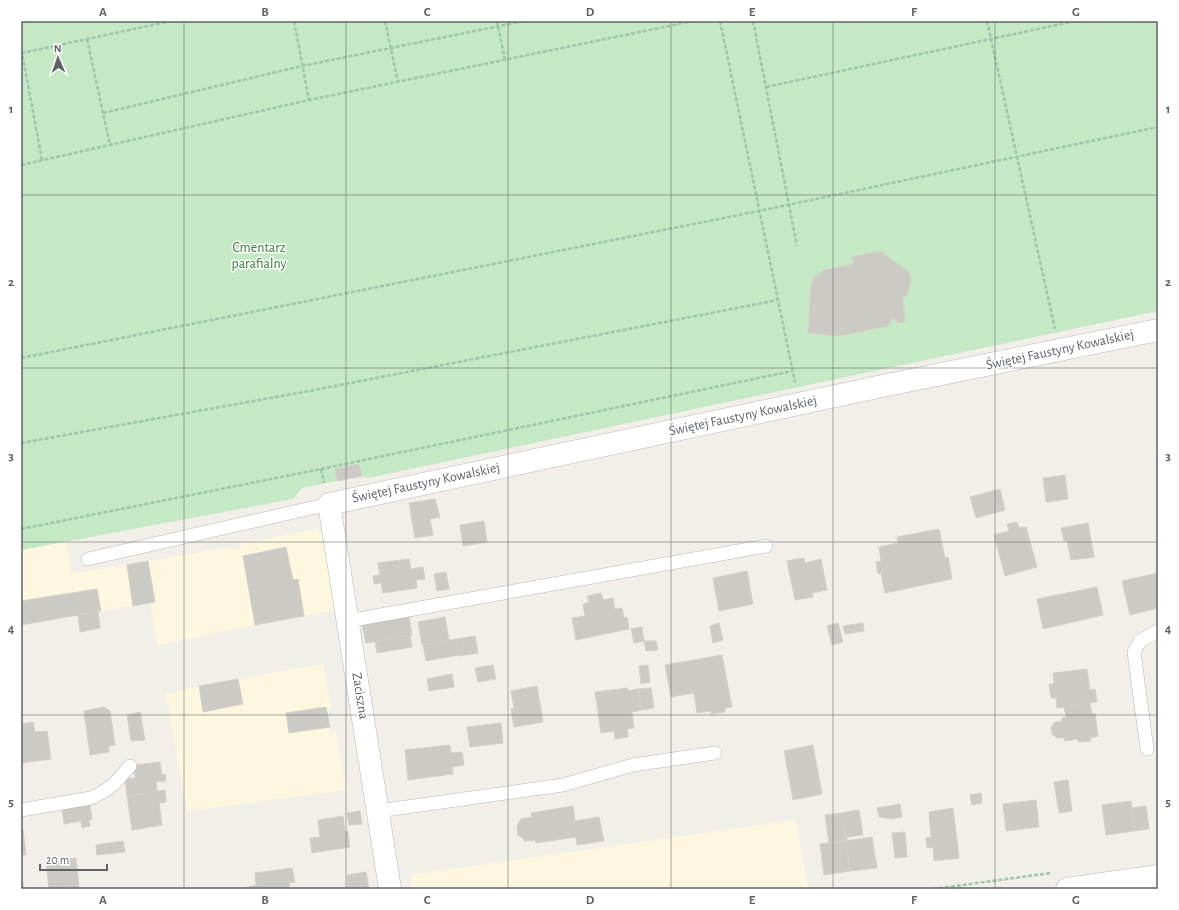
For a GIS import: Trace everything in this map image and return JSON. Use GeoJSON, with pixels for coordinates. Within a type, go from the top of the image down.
{"type":"FeatureCollection","features":[{"type":"Feature","properties":{"kind":"street","name":"Świętej Faustyny Kowalskiej"},"geometry":{"type":"LineString","coordinates":[[329,504],[1158,330]]}},
{"type":"Feature","properties":{"kind":"street","name":"Zaciszna"},"geometry":{"type":"LineString","coordinates":[[329,504],[390,889]]}},
{"type":"Feature","properties":{"kind":"street"},"geometry":{"type":"LineString","coordinates":[[1062,881],[1158,876]]}},
{"type":"Feature","properties":{"kind":"lane"},"geometry":{"type":"LineString","coordinates":[[88,559],[329,504]]}},
{"type":"Feature","properties":{"kind":"lane"},"geometry":{"type":"LineString","coordinates":[[347,620],[766,546]]}},
{"type":"Feature","properties":{"kind":"lane"},"geometry":{"type":"LineString","coordinates":[[1147,749],[1134,652],[1140,641],[1158,631]]}},
{"type":"Feature","properties":{"kind":"lane"},"geometry":{"type":"LineString","coordinates":[[378,811],[563,785],[633,765],[715,753]]}},
{"type":"Feature","properties":{"kind":"lane"},"geometry":{"type":"LineString","coordinates":[[21,810],[91,798],[104,792],[114,784],[130,766]]}},
{"type":"Feature","properties":{"kind":"path"},"geometry":{"type":"LineString","coordinates":[[42,160],[22,53],[171,21]]}},
{"type":"Feature","properties":{"kind":"path"},"geometry":{"type":"LineString","coordinates":[[294,21],[309,100]]}},
{"type":"Feature","properties":{"kind":"path"},"geometry":{"type":"LineString","coordinates":[[385,21],[398,82]]}},
{"type":"Feature","properties":{"kind":"path"},"geometry":{"type":"LineString","coordinates":[[497,21],[505,60]]}},
{"type":"Feature","properties":{"kind":"path"},"geometry":{"type":"LineString","coordinates":[[103,113],[302,66],[524,21]]}},
{"type":"Feature","properties":{"kind":"path"},"geometry":{"type":"LineString","coordinates":[[21,165],[309,100],[693,21]]}},
{"type":"Feature","properties":{"kind":"path"},"geometry":{"type":"LineString","coordinates":[[720,21],[796,387]]}},
{"type":"Feature","properties":{"kind":"path"},"geometry":{"type":"LineString","coordinates":[[753,21],[797,246]]}},
{"type":"Feature","properties":{"kind":"path"},"geometry":{"type":"LineString","coordinates":[[987,21],[1056,333]]}},
{"type":"Feature","properties":{"kind":"path"},"geometry":{"type":"LineString","coordinates":[[766,87],[1075,21]]}},
{"type":"Feature","properties":{"kind":"path"},"geometry":{"type":"LineString","coordinates":[[86,39],[110,145]]}},
{"type":"Feature","properties":{"kind":"path"},"geometry":{"type":"LineString","coordinates":[[21,358],[789,205],[1158,127]]}},
{"type":"Feature","properties":{"kind":"path"},"geometry":{"type":"LineString","coordinates":[[21,443],[309,391],[778,300]]}},
{"type":"Feature","properties":{"kind":"path"},"geometry":{"type":"LineString","coordinates":[[21,529],[321,469],[792,371]]}},
{"type":"Feature","properties":{"kind":"path"},"geometry":{"type":"LineString","coordinates":[[933,889],[1062,881]]}},
{"type":"Feature","properties":{"kind":"shaded area"},"geometry":{"type":"Polygon","coordinates":[[[317,529],[322,533],[336,610],[158,645],[150,603],[21,625],[21,550],[66,542],[72,574],[216,549],[238,549],[241,544],[317,529]]]}},
{"type":"Feature","properties":{"kind":"shaded area"},"geometry":{"type":"Polygon","coordinates":[[[323,664],[331,707],[328,708],[330,732],[336,732],[346,790],[187,811],[166,694],[199,686],[323,664]]]}},
{"type":"Feature","properties":{"kind":"shaded area"},"geometry":{"type":"Polygon","coordinates":[[[796,820],[808,889],[412,889],[410,875],[796,820]]]}},
{"type":"Feature","properties":{"kind":"green space","name":"Cmentarz parafialny"},"geometry":{"type":"Polygon","coordinates":[[[21,21],[1158,21],[1158,311],[368,478],[362,476],[302,488],[293,499],[21,550],[21,21]]]}},
{"type":"Feature","properties":{"kind":"building"},"geometry":{"type":"Polygon","coordinates":[[[880,251],[909,272],[911,280],[907,296],[903,297],[905,322],[901,323],[897,322],[895,319],[891,319],[891,323],[888,326],[839,336],[808,333],[811,285],[813,279],[824,270],[854,264],[852,257],[880,251]]]}},
{"type":"Feature","properties":{"kind":"building"},"geometry":{"type":"Polygon","coordinates":[[[359,464],[362,476],[337,481],[335,469],[359,464]]]}},
{"type":"Feature","properties":{"kind":"building"},"geometry":{"type":"Polygon","coordinates":[[[1065,475],[1068,499],[1046,502],[1043,478],[1065,475]]]}},
{"type":"Feature","properties":{"kind":"building"},"geometry":{"type":"Polygon","coordinates":[[[1000,489],[1005,510],[976,518],[970,497],[1000,489]]]}},
{"type":"Feature","properties":{"kind":"building"},"geometry":{"type":"Polygon","coordinates":[[[435,499],[440,517],[430,519],[433,535],[415,538],[409,503],[435,499]]]}},
{"type":"Feature","properties":{"kind":"building"},"geometry":{"type":"Polygon","coordinates":[[[484,521],[487,542],[463,546],[460,525],[484,521]]]}},
{"type":"Feature","properties":{"kind":"building"},"geometry":{"type":"Polygon","coordinates":[[[1017,522],[1019,528],[1026,527],[1037,567],[1005,576],[994,535],[1009,531],[1007,524],[1017,522]]]}},
{"type":"Feature","properties":{"kind":"building"},"geometry":{"type":"Polygon","coordinates":[[[1088,523],[1094,557],[1071,560],[1067,541],[1064,541],[1061,528],[1088,523]]]}},
{"type":"Feature","properties":{"kind":"building"},"geometry":{"type":"Polygon","coordinates":[[[939,529],[945,558],[948,557],[952,579],[885,593],[881,573],[878,574],[876,562],[881,561],[879,547],[898,543],[897,537],[939,529]]]}},
{"type":"Feature","properties":{"kind":"building"},"geometry":{"type":"Polygon","coordinates":[[[286,547],[293,580],[298,579],[304,616],[255,625],[243,556],[286,547]]]}},
{"type":"Feature","properties":{"kind":"building"},"geometry":{"type":"Polygon","coordinates":[[[804,558],[805,563],[821,559],[827,590],[812,593],[813,597],[795,600],[787,561],[804,558]]]}},
{"type":"Feature","properties":{"kind":"building"},"geometry":{"type":"Polygon","coordinates":[[[409,559],[411,569],[423,567],[425,579],[416,580],[417,588],[383,593],[381,583],[374,584],[373,576],[380,575],[378,563],[409,559]]]}},
{"type":"Feature","properties":{"kind":"building"},"geometry":{"type":"Polygon","coordinates":[[[148,561],[155,602],[133,606],[127,565],[148,561]]]}},
{"type":"Feature","properties":{"kind":"building"},"geometry":{"type":"Polygon","coordinates":[[[747,571],[753,604],[719,611],[713,578],[747,571]]]}},
{"type":"Feature","properties":{"kind":"building"},"geometry":{"type":"Polygon","coordinates":[[[446,572],[449,589],[437,591],[434,574],[446,572]]]}},
{"type":"Feature","properties":{"kind":"building"},"geometry":{"type":"Polygon","coordinates":[[[1158,573],[1158,608],[1130,615],[1122,581],[1158,573]]]}},
{"type":"Feature","properties":{"kind":"building"},"geometry":{"type":"Polygon","coordinates":[[[1097,587],[1103,615],[1043,629],[1037,599],[1097,587]]]}},
{"type":"Feature","properties":{"kind":"building"},"geometry":{"type":"Polygon","coordinates":[[[97,589],[101,611],[21,625],[21,601],[97,589]]]}},
{"type":"Feature","properties":{"kind":"building"},"geometry":{"type":"Polygon","coordinates":[[[601,593],[603,600],[613,598],[615,609],[622,608],[624,618],[627,617],[629,629],[576,640],[572,618],[585,616],[583,604],[589,602],[587,596],[601,593]]]}},
{"type":"Feature","properties":{"kind":"building"},"geometry":{"type":"Polygon","coordinates":[[[98,611],[100,628],[80,632],[78,615],[98,611]]]}},
{"type":"Feature","properties":{"kind":"building"},"geometry":{"type":"Polygon","coordinates":[[[409,615],[412,635],[366,643],[362,625],[409,615]]]}},
{"type":"Feature","properties":{"kind":"building"},"geometry":{"type":"Polygon","coordinates":[[[445,617],[449,640],[422,645],[418,622],[445,617]]]}},
{"type":"Feature","properties":{"kind":"building"},"geometry":{"type":"Polygon","coordinates":[[[719,623],[723,640],[713,643],[710,626],[719,623]]]}},
{"type":"Feature","properties":{"kind":"building"},"geometry":{"type":"Polygon","coordinates":[[[838,623],[843,642],[832,645],[827,626],[838,623]]]}},
{"type":"Feature","properties":{"kind":"building"},"geometry":{"type":"Polygon","coordinates":[[[863,623],[864,631],[845,634],[843,626],[863,623]]]}},
{"type":"Feature","properties":{"kind":"building"},"geometry":{"type":"Polygon","coordinates":[[[642,627],[644,641],[634,643],[631,629],[642,627]]]}},
{"type":"Feature","properties":{"kind":"building"},"geometry":{"type":"Polygon","coordinates":[[[410,635],[412,647],[377,653],[375,641],[410,635]]]}},
{"type":"Feature","properties":{"kind":"building"},"geometry":{"type":"Polygon","coordinates":[[[475,636],[478,653],[459,656],[456,639],[475,636]]]}},
{"type":"Feature","properties":{"kind":"building"},"geometry":{"type":"Polygon","coordinates":[[[456,639],[459,655],[426,661],[423,645],[456,639]]]}},
{"type":"Feature","properties":{"kind":"building"},"geometry":{"type":"Polygon","coordinates":[[[644,641],[656,641],[658,650],[646,651],[644,641]]]}},
{"type":"Feature","properties":{"kind":"building"},"geometry":{"type":"Polygon","coordinates":[[[722,655],[732,707],[725,708],[725,712],[711,714],[711,711],[697,713],[694,693],[671,697],[665,665],[722,655]]]}},
{"type":"Feature","properties":{"kind":"building"},"geometry":{"type":"Polygon","coordinates":[[[493,665],[496,679],[478,682],[475,668],[493,665]]]}},
{"type":"Feature","properties":{"kind":"building"},"geometry":{"type":"Polygon","coordinates":[[[648,665],[650,682],[641,684],[639,666],[648,665]]]}},
{"type":"Feature","properties":{"kind":"building"},"geometry":{"type":"Polygon","coordinates":[[[1087,669],[1090,690],[1095,689],[1097,702],[1057,708],[1056,698],[1051,698],[1049,684],[1054,684],[1053,673],[1087,669]]]}},
{"type":"Feature","properties":{"kind":"building"},"geometry":{"type":"Polygon","coordinates":[[[452,674],[454,687],[429,691],[427,679],[452,674]]]}},
{"type":"Feature","properties":{"kind":"building"},"geometry":{"type":"Polygon","coordinates":[[[238,679],[243,704],[203,712],[199,686],[238,679]]]}},
{"type":"Feature","properties":{"kind":"building"},"geometry":{"type":"Polygon","coordinates":[[[537,686],[543,722],[514,727],[511,709],[514,708],[511,691],[537,686]]]}},
{"type":"Feature","properties":{"kind":"building"},"geometry":{"type":"Polygon","coordinates":[[[628,688],[628,691],[638,689],[642,710],[632,712],[634,728],[627,729],[628,737],[615,739],[614,731],[601,733],[595,692],[628,688]]]}},
{"type":"Feature","properties":{"kind":"building"},"geometry":{"type":"Polygon","coordinates":[[[651,688],[654,708],[642,710],[638,689],[651,688]]]}},
{"type":"Feature","properties":{"kind":"building"},"geometry":{"type":"Polygon","coordinates":[[[1090,703],[1092,714],[1095,713],[1098,736],[1090,738],[1091,741],[1078,742],[1078,739],[1065,741],[1064,738],[1057,738],[1052,734],[1051,727],[1055,722],[1062,721],[1062,718],[1066,717],[1064,707],[1090,703]]]}},
{"type":"Feature","properties":{"kind":"building"},"geometry":{"type":"Polygon","coordinates":[[[104,707],[110,711],[115,745],[108,746],[109,752],[90,755],[84,711],[104,707]]]}},
{"type":"Feature","properties":{"kind":"building"},"geometry":{"type":"Polygon","coordinates":[[[326,707],[330,727],[289,733],[286,713],[326,707]]]}},
{"type":"Feature","properties":{"kind":"building"},"geometry":{"type":"Polygon","coordinates":[[[140,712],[145,740],[131,741],[127,715],[140,712]]]}},
{"type":"Feature","properties":{"kind":"building"},"geometry":{"type":"Polygon","coordinates":[[[33,722],[35,732],[47,731],[51,759],[21,763],[21,724],[33,722]]]}},
{"type":"Feature","properties":{"kind":"building"},"geometry":{"type":"Polygon","coordinates":[[[501,723],[503,743],[470,747],[467,727],[501,723]]]}},
{"type":"Feature","properties":{"kind":"building"},"geometry":{"type":"Polygon","coordinates":[[[450,745],[451,753],[462,752],[464,765],[452,767],[453,774],[408,780],[405,750],[450,745]]]}},
{"type":"Feature","properties":{"kind":"building"},"geometry":{"type":"Polygon","coordinates":[[[813,745],[822,794],[793,800],[784,751],[813,745]]]}},
{"type":"Feature","properties":{"kind":"building"},"geometry":{"type":"Polygon","coordinates":[[[160,762],[162,775],[165,774],[166,781],[156,782],[157,791],[127,796],[125,779],[135,778],[134,767],[136,765],[160,762]]]}},
{"type":"Feature","properties":{"kind":"building"},"geometry":{"type":"Polygon","coordinates":[[[1068,780],[1072,811],[1059,813],[1054,782],[1068,780]]]}},
{"type":"Feature","properties":{"kind":"building"},"geometry":{"type":"Polygon","coordinates":[[[165,790],[166,802],[159,803],[162,825],[132,830],[127,796],[165,790]]]}},
{"type":"Feature","properties":{"kind":"building"},"geometry":{"type":"Polygon","coordinates":[[[981,793],[982,803],[972,805],[970,795],[981,793]]]}},
{"type":"Feature","properties":{"kind":"building"},"geometry":{"type":"Polygon","coordinates":[[[1036,800],[1039,827],[1006,831],[1003,804],[1036,800]]]}},
{"type":"Feature","properties":{"kind":"building"},"geometry":{"type":"Polygon","coordinates":[[[1131,801],[1134,831],[1106,835],[1102,805],[1131,801]]]}},
{"type":"Feature","properties":{"kind":"building"},"geometry":{"type":"Polygon","coordinates":[[[90,804],[92,820],[89,820],[90,826],[82,828],[81,821],[64,824],[62,808],[90,804]]]}},
{"type":"Feature","properties":{"kind":"building"},"geometry":{"type":"Polygon","coordinates":[[[900,804],[902,817],[891,819],[879,817],[877,808],[900,804]]]}},
{"type":"Feature","properties":{"kind":"building"},"geometry":{"type":"Polygon","coordinates":[[[573,806],[575,821],[599,817],[604,841],[577,845],[576,837],[536,843],[535,840],[524,841],[524,839],[518,835],[517,826],[521,819],[532,817],[531,813],[573,806]]]}},
{"type":"Feature","properties":{"kind":"building"},"geometry":{"type":"Polygon","coordinates":[[[1146,806],[1149,829],[1134,831],[1132,808],[1146,806]]]}},
{"type":"Feature","properties":{"kind":"building"},"geometry":{"type":"Polygon","coordinates":[[[953,808],[959,858],[934,861],[933,847],[927,848],[926,838],[931,837],[929,812],[953,808]]]}},
{"type":"Feature","properties":{"kind":"building"},"geometry":{"type":"Polygon","coordinates":[[[859,810],[863,835],[847,837],[847,841],[845,841],[841,813],[859,810]]]}},
{"type":"Feature","properties":{"kind":"building"},"geometry":{"type":"Polygon","coordinates":[[[360,811],[362,824],[349,825],[347,813],[360,811]]]}},
{"type":"Feature","properties":{"kind":"building"},"geometry":{"type":"Polygon","coordinates":[[[841,813],[845,841],[829,843],[825,815],[841,813]]]}},
{"type":"Feature","properties":{"kind":"building"},"geometry":{"type":"Polygon","coordinates":[[[343,816],[345,832],[348,831],[350,847],[312,853],[310,838],[320,837],[318,820],[343,816]]]}},
{"type":"Feature","properties":{"kind":"building"},"geometry":{"type":"Polygon","coordinates":[[[23,829],[26,855],[21,855],[21,830],[23,829]]]}},
{"type":"Feature","properties":{"kind":"building"},"geometry":{"type":"Polygon","coordinates":[[[905,832],[907,857],[895,858],[892,833],[905,832]]]}},
{"type":"Feature","properties":{"kind":"building"},"geometry":{"type":"Polygon","coordinates":[[[872,837],[877,868],[850,871],[845,841],[872,837]]]}},
{"type":"Feature","properties":{"kind":"building"},"geometry":{"type":"Polygon","coordinates":[[[123,841],[125,852],[97,855],[96,845],[123,841]]]}},
{"type":"Feature","properties":{"kind":"building"},"geometry":{"type":"Polygon","coordinates":[[[845,841],[850,871],[824,875],[820,844],[845,841]]]}},
{"type":"Feature","properties":{"kind":"building"},"geometry":{"type":"Polygon","coordinates":[[[76,858],[79,888],[49,889],[46,862],[76,858]]]}},
{"type":"Feature","properties":{"kind":"building"},"geometry":{"type":"Polygon","coordinates":[[[292,868],[295,882],[289,883],[290,889],[248,889],[247,887],[256,885],[255,873],[292,868]]]}},
{"type":"Feature","properties":{"kind":"building"},"geometry":{"type":"Polygon","coordinates":[[[21,871],[24,889],[21,889],[21,871]]]}},
{"type":"Feature","properties":{"kind":"building"},"geometry":{"type":"Polygon","coordinates":[[[366,872],[369,889],[340,889],[348,888],[347,875],[366,872]]]}}]}
